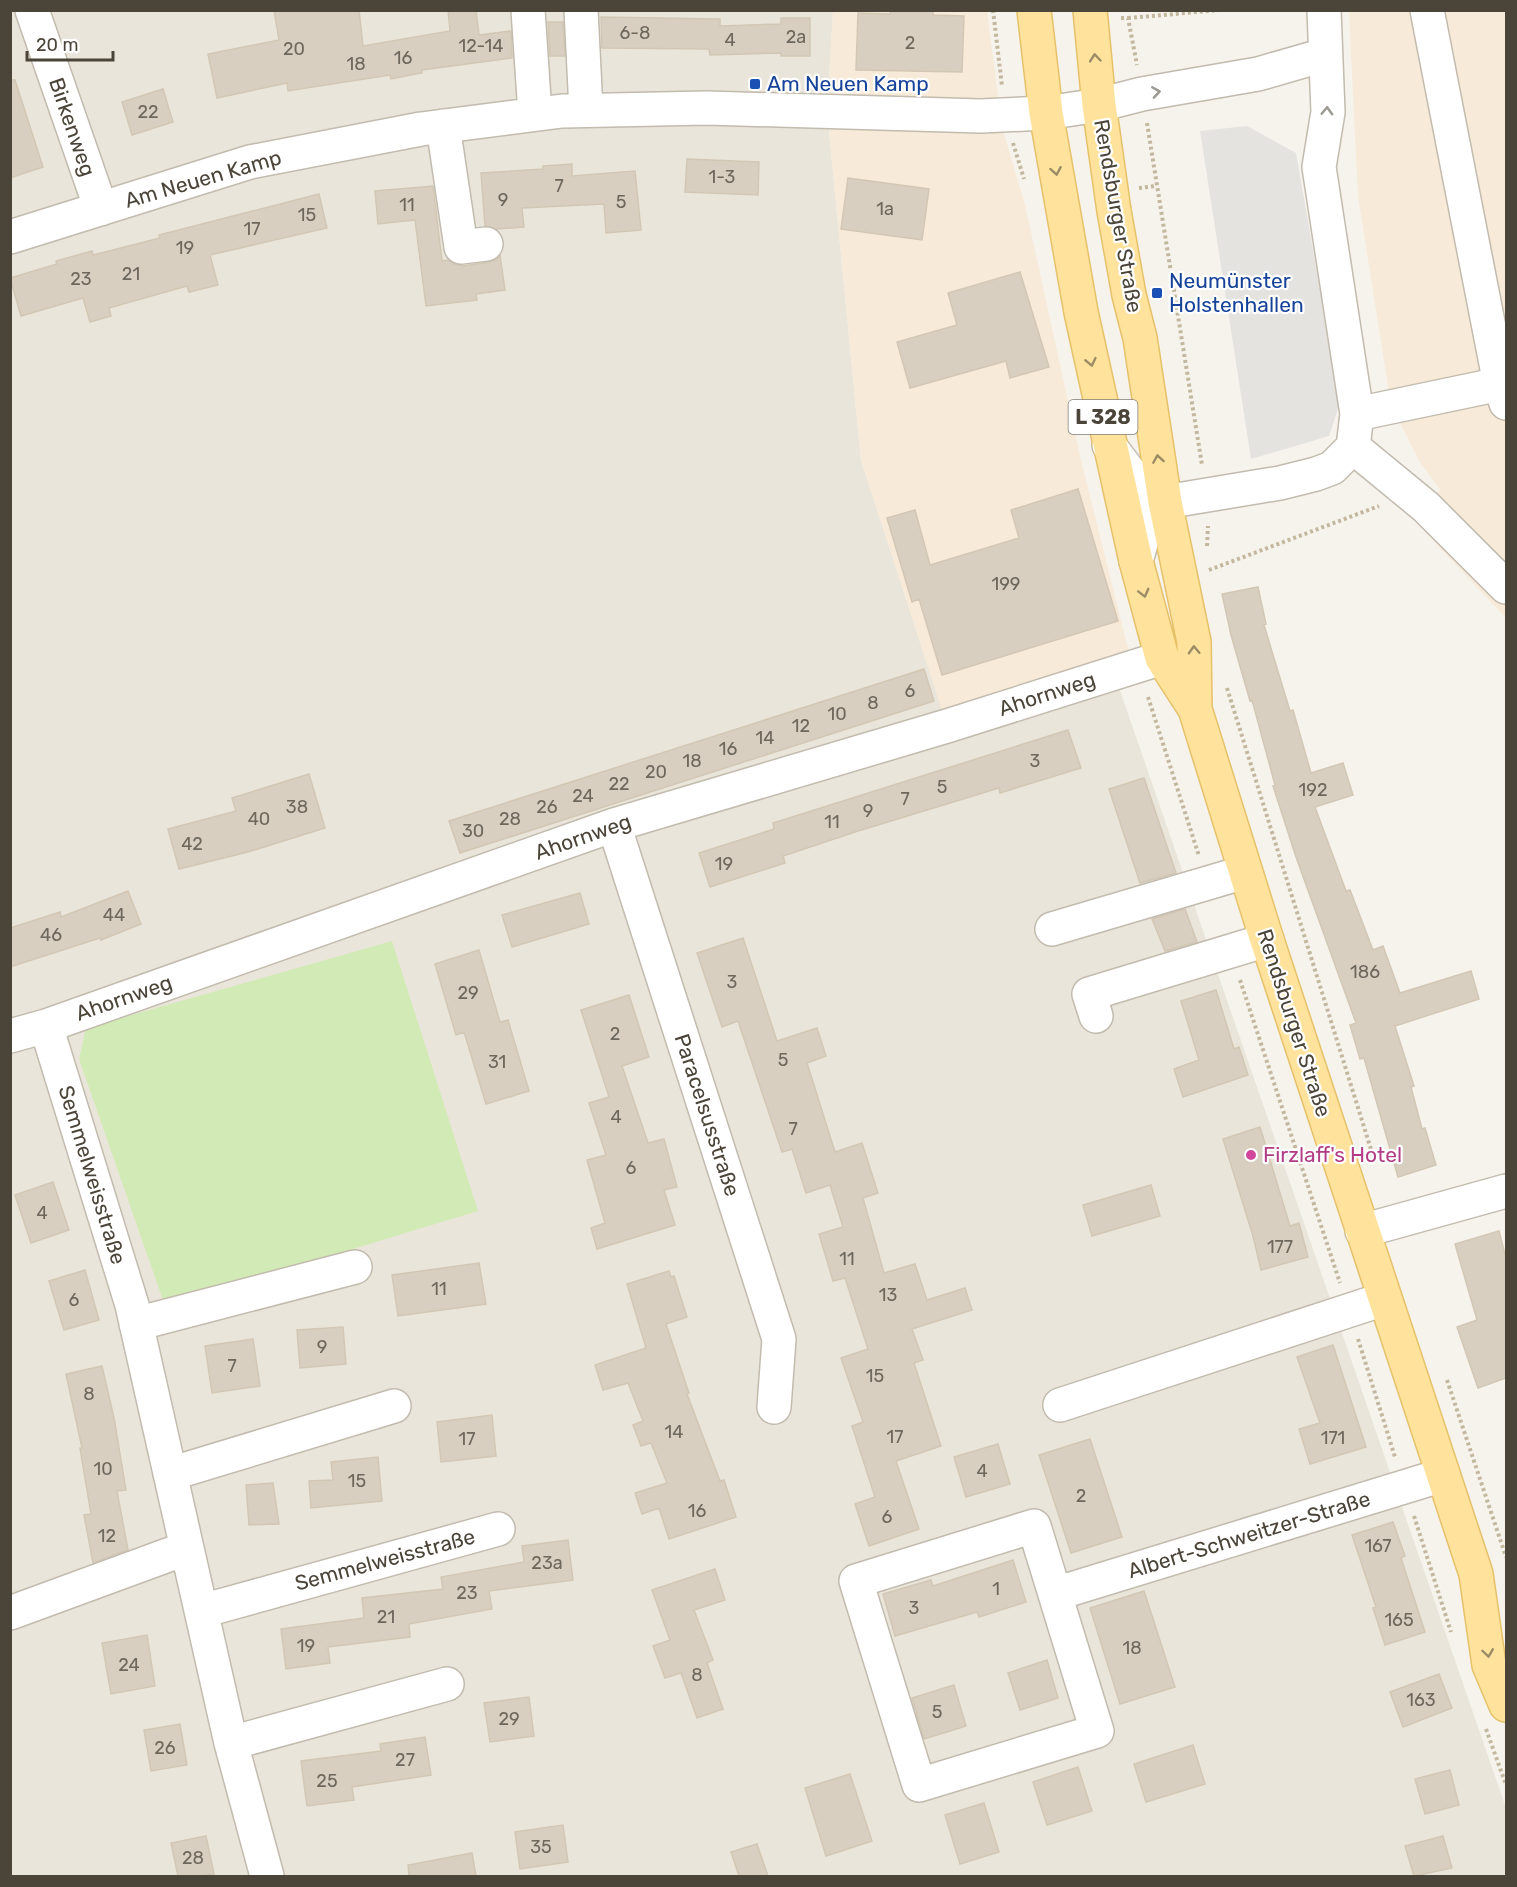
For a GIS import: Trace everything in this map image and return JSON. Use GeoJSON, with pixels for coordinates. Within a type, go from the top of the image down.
{"type":"FeatureCollection","features":[{"type":"Feature","properties":{"kind":"main road","name":"L 328"},"geometry":{"type":"LineString","coordinates":[[1034,10],[1046,113]]}},
{"type":"Feature","properties":{"kind":"main road","name":"L 328"},"geometry":{"type":"LineString","coordinates":[[1090,10],[1099,105]]}},
{"type":"Feature","properties":{"kind":"main road","name":"Rendsburger Straße"},"geometry":{"type":"LineString","coordinates":[[1099,105],[1114,211],[1129,295],[1140,338],[1165,502],[1194,642],[1195,709]]}},
{"type":"Feature","properties":{"kind":"main road","name":"Rendsburger Straße"},"geometry":{"type":"LineString","coordinates":[[1046,113],[1081,312],[1109,445],[1136,561],[1162,658],[1195,709],[1267,940],[1476,1574],[1489,1665],[1506,1705]]}},
{"type":"Feature","properties":{"kind":"main road","name":"Rendsburger Straße"},"geometry":{"type":"LineString","coordinates":[[1476,1574],[1506,1622]]}},
{"type":"Feature","properties":{"kind":"street","name":"Birkenweg"},"geometry":{"type":"LineString","coordinates":[[32,10],[101,209]]}},
{"type":"Feature","properties":{"kind":"street"},"geometry":{"type":"LineString","coordinates":[[528,10],[535,114]]}},
{"type":"Feature","properties":{"kind":"street"},"geometry":{"type":"LineString","coordinates":[[581,10],[586,110]]}},
{"type":"Feature","properties":{"kind":"street"},"geometry":{"type":"LineString","coordinates":[[1136,561],[1146,526],[1165,502],[1316,474],[1332,468],[1353,447],[1357,414],[1319,167],[1328,112],[1324,10]]}},
{"type":"Feature","properties":{"kind":"street"},"geometry":{"type":"LineString","coordinates":[[1357,414],[1504,391],[1427,10]]}},
{"type":"Feature","properties":{"kind":"street"},"geometry":{"type":"LineString","coordinates":[[1099,105],[1142,94],[1258,74],[1324,55]]}},
{"type":"Feature","properties":{"kind":"street","name":"Rendsburger Straße"},"geometry":{"type":"LineString","coordinates":[[1046,113],[1099,105]]}},
{"type":"Feature","properties":{"kind":"street","name":"Am Neuen Kamp"},"geometry":{"type":"LineString","coordinates":[[10,237],[249,162],[443,126],[535,114],[586,110],[718,108],[981,116],[1046,113]]}},
{"type":"Feature","properties":{"kind":"street"},"geometry":{"type":"LineString","coordinates":[[443,126],[461,247],[486,244]]}},
{"type":"Feature","properties":{"kind":"street","name":"Rendsburger Straße"},"geometry":{"type":"LineString","coordinates":[[1109,445],[1146,494],[1165,502]]}},
{"type":"Feature","properties":{"kind":"street"},"geometry":{"type":"LineString","coordinates":[[1353,447],[1426,507],[1506,587]]}},
{"type":"Feature","properties":{"kind":"street","name":"Ahornweg"},"geometry":{"type":"LineString","coordinates":[[10,1036],[46,1026],[614,825],[947,726],[1162,658]]}},
{"type":"Feature","properties":{"kind":"street","name":"Paracelsusstraße"},"geometry":{"type":"LineString","coordinates":[[614,825],[779,1339],[774,1407]]}},
{"type":"Feature","properties":{"kind":"street"},"geometry":{"type":"LineString","coordinates":[[1052,929],[1245,872]]}},
{"type":"Feature","properties":{"kind":"street"},"geometry":{"type":"LineString","coordinates":[[1096,1016],[1089,994],[1267,940]]}},
{"type":"Feature","properties":{"kind":"street","name":"Semmelweisstraße"},"geometry":{"type":"LineString","coordinates":[[46,1026],[136,1324],[231,1743],[267,1876]]}},
{"type":"Feature","properties":{"kind":"street"},"geometry":{"type":"LineString","coordinates":[[1362,1231],[1506,1191]]}},
{"type":"Feature","properties":{"kind":"street"},"geometry":{"type":"LineString","coordinates":[[136,1324],[356,1267]]}},
{"type":"Feature","properties":{"kind":"street"},"geometry":{"type":"LineString","coordinates":[[1060,1405],[1384,1299]]}},
{"type":"Feature","properties":{"kind":"street"},"geometry":{"type":"LineString","coordinates":[[170,1474],[394,1406]]}},
{"type":"Feature","properties":{"kind":"street","name":"Albert-Schweitzer-Straße"},"geometry":{"type":"LineString","coordinates":[[1055,1594],[1443,1475]]}},
{"type":"Feature","properties":{"kind":"street"},"geometry":{"type":"LineString","coordinates":[[1034,1526],[1055,1594],[1097,1731],[919,1785],[856,1581],[1034,1526]]}},
{"type":"Feature","properties":{"kind":"street","name":"Semmelweisstraße"},"geometry":{"type":"LineString","coordinates":[[202,1611],[498,1529]]}},
{"type":"Feature","properties":{"kind":"street"},"geometry":{"type":"LineString","coordinates":[[10,1613],[187,1548]]}},
{"type":"Feature","properties":{"kind":"street"},"geometry":{"type":"LineString","coordinates":[[231,1743],[447,1684]]}},
{"type":"Feature","properties":{"kind":"path"},"geometry":{"type":"LineString","coordinates":[[993,10],[995,26]]}},
{"type":"Feature","properties":{"kind":"path"},"geometry":{"type":"LineString","coordinates":[[1128,18],[1221,10]]}},
{"type":"Feature","properties":{"kind":"path"},"geometry":{"type":"LineString","coordinates":[[1142,94],[1207,496],[1207,553]]}},
{"type":"Feature","properties":{"kind":"path"},"geometry":{"type":"LineString","coordinates":[[1206,562],[1205,571],[1410,494]]}},
{"type":"Feature","properties":{"kind":"path"},"geometry":{"type":"LineString","coordinates":[[1225,678],[1376,1165]]}},
{"type":"Feature","properties":{"kind":"path"},"geometry":{"type":"LineString","coordinates":[[1446,1377],[1506,1557]]}},
{"type":"Feature","properties":{"kind":"shaded area"},"geometry":{"type":"Polygon","coordinates":[[[11,11],[833,11],[827,111],[861,460],[947,725],[1114,673],[1506,1808],[1506,1876],[11,1876],[11,11]]]}},
{"type":"Feature","properties":{"kind":"shaded area"},"geometry":{"type":"Polygon","coordinates":[[[833,11],[987,11],[1002,127],[1025,205],[1081,460],[1131,661],[947,726],[861,460],[827,111],[833,11]]]}},
{"type":"Feature","properties":{"kind":"shaded area"},"geometry":{"type":"Polygon","coordinates":[[[1349,11],[1506,11],[1506,618],[1413,519],[1440,490],[1418,459],[1391,405],[1358,196],[1349,11]]]}},
{"type":"Feature","properties":{"kind":"shaded area"},"geometry":{"type":"Polygon","coordinates":[[[1247,126],[1296,153],[1340,403],[1329,436],[1251,459],[1200,131],[1247,126]]]}},
{"type":"Feature","properties":{"kind":"green space"},"geometry":{"type":"Polygon","coordinates":[[[392,941],[478,1211],[165,1306],[79,1059],[86,1028],[392,941]]]}},
{"type":"Feature","properties":{"kind":"building"},"geometry":{"type":"Polygon","coordinates":[[[274,10],[359,10],[363,46],[450,31],[448,10],[476,10],[479,35],[511,31],[512,58],[422,70],[422,73],[391,79],[390,75],[288,91],[287,83],[217,98],[208,54],[279,40],[274,10]]]}},
{"type":"Feature","properties":{"kind":"building"},"geometry":{"type":"Polygon","coordinates":[[[891,10],[933,10],[933,15],[964,16],[962,72],[856,70],[858,13],[890,14],[891,10]]]}},
{"type":"Feature","properties":{"kind":"building"},"geometry":{"type":"Polygon","coordinates":[[[601,17],[720,19],[720,26],[781,24],[781,18],[810,18],[810,56],[781,56],[781,53],[710,55],[709,49],[602,48],[601,17]]]}},
{"type":"Feature","properties":{"kind":"building"},"geometry":{"type":"Polygon","coordinates":[[[548,22],[563,22],[565,56],[550,56],[548,22]]]}},
{"type":"Feature","properties":{"kind":"building"},"geometry":{"type":"Polygon","coordinates":[[[10,80],[15,80],[43,167],[10,178],[10,80]]]}},
{"type":"Feature","properties":{"kind":"building"},"geometry":{"type":"Polygon","coordinates":[[[163,89],[173,122],[132,135],[122,102],[163,89]]]}},
{"type":"Feature","properties":{"kind":"building"},"geometry":{"type":"Polygon","coordinates":[[[687,159],[759,162],[758,195],[685,192],[687,159]]]}},
{"type":"Feature","properties":{"kind":"building"},"geometry":{"type":"Polygon","coordinates":[[[572,164],[572,176],[635,171],[641,230],[606,233],[604,204],[522,208],[524,227],[496,229],[485,226],[481,173],[543,169],[543,166],[572,164]]]}},
{"type":"Feature","properties":{"kind":"building"},"geometry":{"type":"Polygon","coordinates":[[[848,178],[929,189],[922,240],[841,229],[848,178]]]}},
{"type":"Feature","properties":{"kind":"building"},"geometry":{"type":"Polygon","coordinates":[[[433,186],[442,261],[448,260],[463,266],[489,262],[500,255],[505,290],[476,294],[477,300],[426,306],[415,220],[378,224],[375,191],[433,186]]]}},
{"type":"Feature","properties":{"kind":"building"},"geometry":{"type":"Polygon","coordinates":[[[319,194],[327,228],[210,255],[218,285],[189,292],[187,286],[109,308],[111,316],[90,322],[83,298],[21,316],[10,278],[92,251],[93,255],[160,238],[159,235],[319,194]]]}},
{"type":"Feature","properties":{"kind":"building"},"geometry":{"type":"Polygon","coordinates":[[[1020,272],[1049,367],[1010,378],[1006,361],[910,388],[897,342],[957,325],[948,293],[1020,272]]]}},
{"type":"Feature","properties":{"kind":"building"},"geometry":{"type":"Polygon","coordinates":[[[1078,489],[1118,621],[942,675],[919,599],[912,602],[887,518],[915,510],[930,565],[1019,538],[1011,510],[1078,489]]]}},
{"type":"Feature","properties":{"kind":"building"},"geometry":{"type":"Polygon","coordinates":[[[1258,587],[1266,624],[1264,625],[1290,711],[1293,710],[1311,773],[1343,763],[1353,795],[1315,807],[1346,891],[1350,890],[1373,950],[1383,946],[1400,993],[1471,971],[1479,999],[1395,1026],[1414,1086],[1411,1087],[1422,1129],[1425,1128],[1436,1165],[1398,1177],[1364,1058],[1360,1059],[1350,1025],[1356,1023],[1273,786],[1275,785],[1252,700],[1250,701],[1231,635],[1222,594],[1258,587]]]}},
{"type":"Feature","properties":{"kind":"building"},"geometry":{"type":"Polygon","coordinates":[[[924,669],[934,701],[460,853],[449,821],[924,669]]]}},
{"type":"Feature","properties":{"kind":"building"},"geometry":{"type":"Polygon","coordinates":[[[1068,730],[1081,768],[1000,793],[999,788],[855,832],[783,856],[785,863],[710,887],[699,853],[774,829],[773,823],[1068,730]]]}},
{"type":"Feature","properties":{"kind":"building"},"geometry":{"type":"Polygon","coordinates":[[[309,774],[325,828],[248,852],[179,869],[168,829],[236,811],[232,798],[309,774]]]}},
{"type":"Feature","properties":{"kind":"building"},"geometry":{"type":"Polygon","coordinates":[[[1144,778],[1176,873],[1140,883],[1109,789],[1144,778]]]}},
{"type":"Feature","properties":{"kind":"building"},"geometry":{"type":"Polygon","coordinates":[[[128,891],[141,924],[101,940],[100,938],[10,967],[10,928],[60,912],[61,917],[128,891]]]}},
{"type":"Feature","properties":{"kind":"building"},"geometry":{"type":"Polygon","coordinates":[[[580,893],[589,924],[512,947],[502,915],[580,893]]]}},
{"type":"Feature","properties":{"kind":"building"},"geometry":{"type":"Polygon","coordinates":[[[1185,909],[1197,942],[1165,951],[1152,919],[1185,909]]]}},
{"type":"Feature","properties":{"kind":"building"},"geometry":{"type":"Polygon","coordinates":[[[743,938],[777,1041],[817,1028],[826,1056],[807,1063],[835,1152],[862,1143],[878,1193],[863,1198],[884,1273],[915,1264],[927,1300],[965,1288],[972,1310],[912,1329],[923,1360],[914,1363],[941,1446],[896,1461],[919,1529],[869,1546],[855,1504],[875,1497],[852,1426],[863,1422],[841,1358],[868,1349],[845,1278],[833,1281],[819,1234],[843,1227],[830,1185],[806,1193],[792,1149],[782,1152],[738,1021],[722,1027],[697,953],[743,938]]]}},
{"type":"Feature","properties":{"kind":"building"},"geometry":{"type":"Polygon","coordinates":[[[479,950],[500,1022],[508,1020],[529,1091],[486,1104],[464,1032],[456,1035],[435,964],[479,950]]]}},
{"type":"Feature","properties":{"kind":"building"},"geometry":{"type":"Polygon","coordinates":[[[1216,990],[1234,1049],[1239,1047],[1248,1075],[1183,1097],[1174,1069],[1199,1060],[1181,1001],[1216,990]]]}},
{"type":"Feature","properties":{"kind":"building"},"geometry":{"type":"Polygon","coordinates":[[[629,995],[649,1057],[622,1066],[648,1143],[664,1139],[677,1187],[664,1190],[675,1225],[597,1249],[591,1228],[605,1223],[587,1160],[606,1155],[589,1103],[609,1097],[581,1010],[629,995]]]}},
{"type":"Feature","properties":{"kind":"building"},"geometry":{"type":"Polygon","coordinates":[[[1260,1127],[1290,1226],[1299,1223],[1308,1257],[1261,1270],[1223,1139],[1260,1127]]]}},
{"type":"Feature","properties":{"kind":"building"},"geometry":{"type":"Polygon","coordinates":[[[53,1182],[69,1230],[31,1243],[15,1195],[53,1182]]]}},
{"type":"Feature","properties":{"kind":"building"},"geometry":{"type":"Polygon","coordinates":[[[1151,1185],[1160,1216],[1092,1236],[1083,1205],[1151,1185]]]}},
{"type":"Feature","properties":{"kind":"building"},"geometry":{"type":"Polygon","coordinates":[[[1499,1231],[1506,1258],[1506,1378],[1478,1388],[1457,1327],[1477,1320],[1455,1244],[1499,1231]]]}},
{"type":"Feature","properties":{"kind":"building"},"geometry":{"type":"Polygon","coordinates":[[[479,1263],[486,1304],[398,1316],[392,1275],[479,1263]]]}},
{"type":"Feature","properties":{"kind":"building"},"geometry":{"type":"Polygon","coordinates":[[[85,1270],[99,1320],[64,1330],[49,1281],[85,1270]]]}},
{"type":"Feature","properties":{"kind":"building"},"geometry":{"type":"Polygon","coordinates":[[[669,1271],[671,1277],[674,1276],[687,1317],[666,1324],[689,1393],[687,1394],[720,1481],[724,1480],[736,1517],[669,1539],[659,1508],[642,1514],[635,1493],[667,1483],[651,1443],[641,1446],[633,1425],[643,1421],[628,1383],[603,1390],[595,1365],[646,1348],[627,1284],[669,1271]]]}},
{"type":"Feature","properties":{"kind":"building"},"geometry":{"type":"Polygon","coordinates":[[[343,1327],[346,1364],[300,1368],[297,1330],[343,1327]]]}},
{"type":"Feature","properties":{"kind":"building"},"geometry":{"type":"Polygon","coordinates":[[[253,1339],[260,1386],[212,1393],[205,1346],[253,1339]]]}},
{"type":"Feature","properties":{"kind":"building"},"geometry":{"type":"Polygon","coordinates":[[[1333,1345],[1366,1447],[1310,1464],[1299,1429],[1320,1423],[1297,1357],[1333,1345]]]}},
{"type":"Feature","properties":{"kind":"building"},"geometry":{"type":"Polygon","coordinates":[[[102,1366],[114,1418],[126,1490],[117,1491],[128,1550],[93,1563],[84,1515],[91,1514],[80,1448],[82,1448],[66,1374],[102,1366]]]}},
{"type":"Feature","properties":{"kind":"building"},"geometry":{"type":"Polygon","coordinates":[[[492,1415],[496,1456],[441,1462],[437,1422],[492,1415]]]}},
{"type":"Feature","properties":{"kind":"building"},"geometry":{"type":"Polygon","coordinates":[[[1090,1439],[1122,1537],[1071,1553],[1039,1455],[1090,1439]]]}},
{"type":"Feature","properties":{"kind":"building"},"geometry":{"type":"Polygon","coordinates":[[[998,1444],[1010,1484],[966,1497],[954,1457],[998,1444]]]}},
{"type":"Feature","properties":{"kind":"building"},"geometry":{"type":"Polygon","coordinates":[[[378,1457],[382,1501],[311,1508],[309,1481],[333,1480],[331,1462],[378,1457]]]}},
{"type":"Feature","properties":{"kind":"building"},"geometry":{"type":"Polygon","coordinates":[[[273,1483],[279,1524],[249,1525],[246,1485],[273,1483]]]}},
{"type":"Feature","properties":{"kind":"building"},"geometry":{"type":"Polygon","coordinates":[[[1393,1522],[1405,1556],[1401,1558],[1425,1632],[1385,1645],[1373,1608],[1376,1607],[1352,1535],[1393,1522]]]}},
{"type":"Feature","properties":{"kind":"building"},"geometry":{"type":"Polygon","coordinates":[[[568,1540],[573,1580],[489,1591],[492,1609],[409,1624],[410,1637],[328,1647],[330,1663],[286,1669],[281,1629],[364,1618],[362,1598],[443,1589],[441,1577],[524,1562],[522,1546],[568,1540]]]}},
{"type":"Feature","properties":{"kind":"building"},"geometry":{"type":"Polygon","coordinates":[[[1013,1560],[1026,1602],[979,1617],[977,1612],[895,1636],[883,1594],[931,1580],[933,1586],[1013,1560]]]}},
{"type":"Feature","properties":{"kind":"building"},"geometry":{"type":"Polygon","coordinates":[[[715,1569],[725,1600],[694,1610],[713,1660],[707,1663],[723,1709],[697,1718],[681,1673],[665,1678],[653,1646],[670,1640],[652,1590],[715,1569]]]}},
{"type":"Feature","properties":{"kind":"building"},"geometry":{"type":"Polygon","coordinates":[[[1144,1591],[1175,1687],[1120,1704],[1090,1608],[1144,1591]]]}},
{"type":"Feature","properties":{"kind":"building"},"geometry":{"type":"Polygon","coordinates":[[[147,1635],[155,1686],[111,1694],[102,1643],[147,1635]]]}},
{"type":"Feature","properties":{"kind":"building"},"geometry":{"type":"Polygon","coordinates":[[[1047,1660],[1058,1698],[1020,1710],[1008,1673],[1047,1660]]]}},
{"type":"Feature","properties":{"kind":"building"},"geometry":{"type":"Polygon","coordinates":[[[1439,1674],[1452,1708],[1403,1727],[1390,1692],[1439,1674]]]}},
{"type":"Feature","properties":{"kind":"building"},"geometry":{"type":"Polygon","coordinates":[[[954,1685],[966,1726],[924,1739],[912,1698],[954,1685]]]}},
{"type":"Feature","properties":{"kind":"building"},"geometry":{"type":"Polygon","coordinates":[[[529,1697],[534,1736],[490,1742],[484,1703],[529,1697]]]}},
{"type":"Feature","properties":{"kind":"building"},"geometry":{"type":"Polygon","coordinates":[[[180,1724],[187,1765],[151,1771],[144,1730],[180,1724]]]}},
{"type":"Feature","properties":{"kind":"building"},"geometry":{"type":"Polygon","coordinates":[[[425,1737],[431,1775],[352,1787],[354,1800],[307,1806],[301,1761],[381,1751],[380,1744],[425,1737]]]}},
{"type":"Feature","properties":{"kind":"building"},"geometry":{"type":"Polygon","coordinates":[[[1193,1745],[1205,1784],[1146,1802],[1134,1764],[1193,1745]]]}},
{"type":"Feature","properties":{"kind":"building"},"geometry":{"type":"Polygon","coordinates":[[[1078,1767],[1092,1811],[1047,1825],[1033,1782],[1078,1767]]]}},
{"type":"Feature","properties":{"kind":"building"},"geometry":{"type":"Polygon","coordinates":[[[1450,1770],[1459,1805],[1425,1814],[1415,1779],[1450,1770]]]}},
{"type":"Feature","properties":{"kind":"building"},"geometry":{"type":"Polygon","coordinates":[[[850,1774],[872,1841],[826,1856],[805,1788],[850,1774]]]}},
{"type":"Feature","properties":{"kind":"building"},"geometry":{"type":"Polygon","coordinates":[[[984,1803],[999,1852],[960,1864],[945,1815],[984,1803]]]}},
{"type":"Feature","properties":{"kind":"building"},"geometry":{"type":"Polygon","coordinates":[[[563,1825],[568,1862],[520,1869],[515,1832],[563,1825]]]}},
{"type":"Feature","properties":{"kind":"building"},"geometry":{"type":"Polygon","coordinates":[[[206,1836],[214,1874],[178,1876],[171,1843],[206,1836]]]}},
{"type":"Feature","properties":{"kind":"building"},"geometry":{"type":"Polygon","coordinates":[[[1443,1836],[1452,1868],[1414,1876],[1405,1846],[1443,1836]]]}},
{"type":"Feature","properties":{"kind":"building"},"geometry":{"type":"Polygon","coordinates":[[[757,1844],[768,1876],[739,1876],[731,1852],[757,1844]]]}},
{"type":"Feature","properties":{"kind":"building"},"geometry":{"type":"Polygon","coordinates":[[[472,1853],[476,1876],[409,1876],[408,1865],[472,1853]]]}},
{"type":"Feature","properties":{"kind":"place","name":"Am Neuen Kamp"},"geometry":{"type":"Point","coordinates":[755,84]}},
{"type":"Feature","properties":{"kind":"place","name":"Neumünster Holstenhallen"},"geometry":{"type":"Point","coordinates":[1157,293]}},
{"type":"Feature","properties":{"kind":"place","name":"Firzlaff's Hotel"},"geometry":{"type":"Point","coordinates":[1251,1155]}}]}
